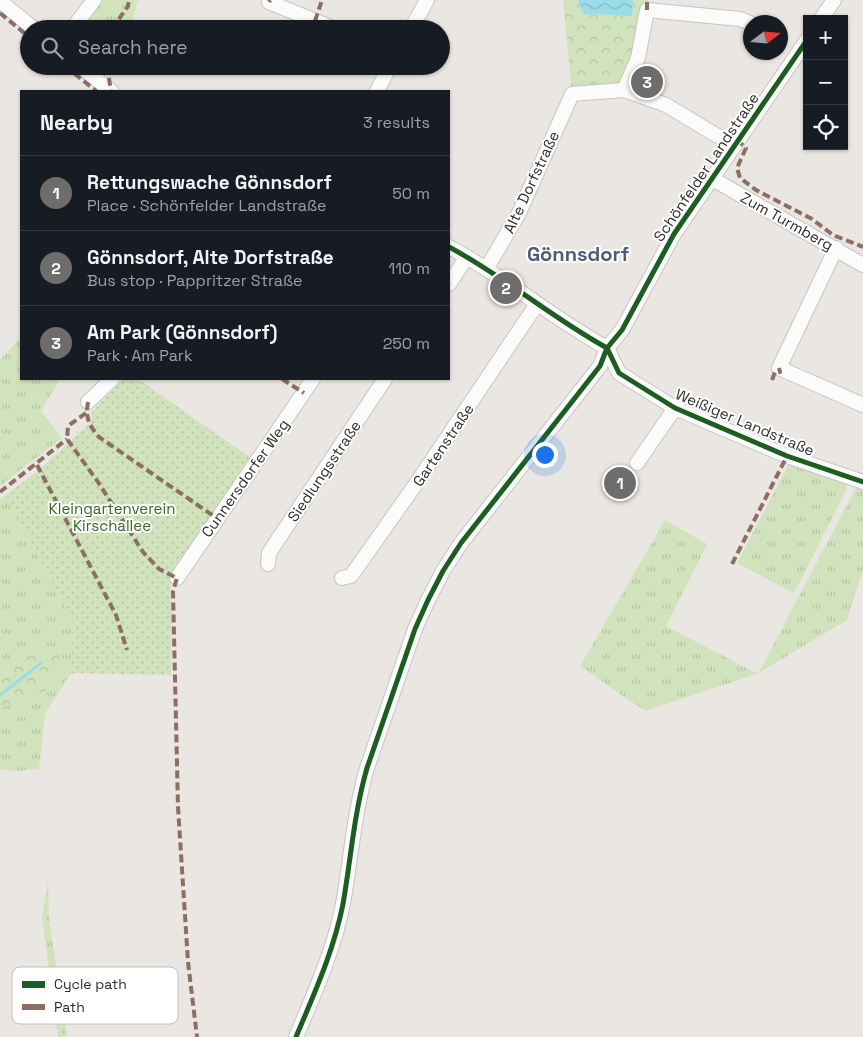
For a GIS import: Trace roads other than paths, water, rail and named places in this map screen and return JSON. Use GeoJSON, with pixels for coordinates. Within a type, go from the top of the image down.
{"type":"FeatureCollection","features":[{"type":"Feature","properties":{"kind":"street"},"geometry":{"type":"LineString","coordinates":[[79,20],[94,0]]}},
{"type":"Feature","properties":{"kind":"street"},"geometry":{"type":"LineString","coordinates":[[416,20],[427,0]]}},
{"type":"Feature","properties":{"kind":"street"},"geometry":{"type":"LineString","coordinates":[[824,15],[834,0]]}},
{"type":"Feature","properties":{"kind":"street"},"geometry":{"type":"LineString","coordinates":[[0,1],[23,20]]}},
{"type":"Feature","properties":{"kind":"street"},"geometry":{"type":"LineString","coordinates":[[269,1],[314,20]]}},
{"type":"Feature","properties":{"kind":"street"},"geometry":{"type":"LineString","coordinates":[[726,141],[666,106],[624,90],[638,58],[646,10],[743,20]]}},
{"type":"Feature","properties":{"kind":"street","name":"Schönfelder Landstraße"},"geometry":{"type":"LineString","coordinates":[[296,1037],[318,986],[335,933],[342,905],[358,796],[415,629],[444,571],[461,543],[600,366],[606,348],[622,330],[674,234],[803,46]]}},
{"type":"Feature","properties":{"kind":"street"},"geometry":{"type":"LineString","coordinates":[[91,75],[110,90]]}},
{"type":"Feature","properties":{"kind":"street"},"geometry":{"type":"LineString","coordinates":[[378,90],[385,75]]}},
{"type":"Feature","properties":{"kind":"street","name":"Alte Dorfstraße"},"geometry":{"type":"LineString","coordinates":[[487,268],[519,213],[572,94],[624,90]]}},
{"type":"Feature","properties":{"kind":"street","name":"Zum Turmberg"},"geometry":{"type":"LineString","coordinates":[[711,178],[863,265]]}},
{"type":"Feature","properties":{"kind":"street"},"geometry":{"type":"LineString","coordinates":[[450,248],[487,268],[537,304],[606,348]]}},
{"type":"Feature","properties":{"kind":"street"},"geometry":{"type":"LineString","coordinates":[[836,248],[779,368],[863,405]]}},
{"type":"Feature","properties":{"kind":"street"},"geometry":{"type":"LineString","coordinates":[[450,282],[467,257]]}},
{"type":"Feature","properties":{"kind":"street","name":"Gartenstraße"},"geometry":{"type":"LineString","coordinates":[[342,578],[351,576],[413,489],[537,304]]}},
{"type":"Feature","properties":{"kind":"street","name":"Weißiger Landstraße"},"geometry":{"type":"LineString","coordinates":[[606,348],[620,373],[675,408],[787,456],[863,482]]}},
{"type":"Feature","properties":{"kind":"street"},"geometry":{"type":"LineString","coordinates":[[88,402],[111,380]]}},
{"type":"Feature","properties":{"kind":"street","name":"Cunnersdorfer Weg"},"geometry":{"type":"LineString","coordinates":[[177,578],[312,380]]}},
{"type":"Feature","properties":{"kind":"street","name":"Siedlungsstraße"},"geometry":{"type":"LineString","coordinates":[[268,564],[270,553],[384,380]]}},
{"type":"Feature","properties":{"kind":"street"},"geometry":{"type":"LineString","coordinates":[[637,463],[675,408]]}},
{"type":"Feature","properties":{"kind":"water"},"geometry":{"type":"Polygon","coordinates":[[[578,0],[633,0],[632,16],[583,14],[578,0]]]}},
{"type":"Feature","properties":{"kind":"waterway"},"geometry":{"type":"LineString","coordinates":[[0,695],[41,663]]}},
{"type":"Feature","properties":{"kind":"place","name":"Am Park (Gönnsdorf)"},"geometry":{"type":"Point","coordinates":[647,82]}},
{"type":"Feature","properties":{"kind":"place","name":"Gönnsdorf, Alte Dorfstraße"},"geometry":{"type":"Point","coordinates":[506,288]}},
{"type":"Feature","properties":{"kind":"place","name":"Rettungswache Gönnsdorf"},"geometry":{"type":"Point","coordinates":[620,483]}},
{"type":"Feature","properties":{"kind":"district","name":"Gönnsdorf"},"geometry":{"type":"Point","coordinates":[578,254]}},
{"type":"Feature","properties":{"kind":"park label","name":"Kleingartenverein Kirschallee"},"geometry":{"type":"Point","coordinates":[112,516]}}]}
